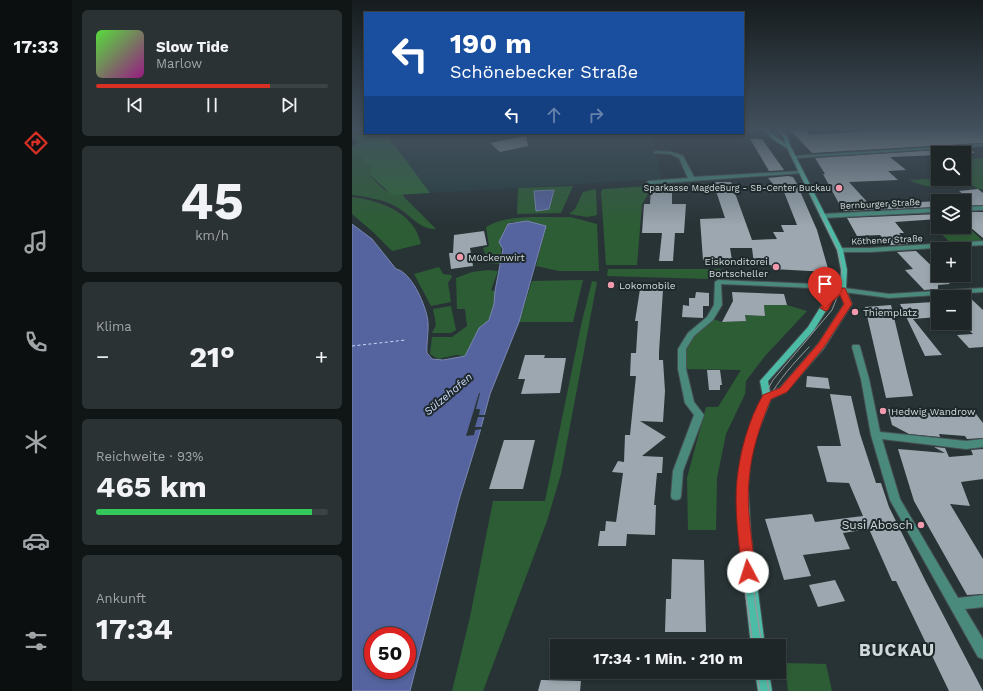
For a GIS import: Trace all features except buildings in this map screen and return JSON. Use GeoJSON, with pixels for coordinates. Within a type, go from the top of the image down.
{"type":"FeatureCollection","features":[{"type":"Feature","properties":{"kind":"main road"},"geometry":{"type":"LineString","coordinates":[[767,397],[783,390],[830,332],[848,304],[842,289],[844,270],[840,250],[797,161]]}},
{"type":"Feature","properties":{"kind":"main road"},"geometry":{"type":"LineString","coordinates":[[757,639],[750,588],[743,506],[743,480],[753,431],[767,397],[764,381],[811,328],[829,300],[842,289]]}},
{"type":"Feature","properties":{"kind":"main road"},"geometry":{"type":"LineString","coordinates":[[763,679],[764,691]]}},
{"type":"Feature","properties":{"kind":"street"},"geometry":{"type":"LineString","coordinates":[[683,161],[691,177],[690,179]]}},
{"type":"Feature","properties":{"kind":"street"},"geometry":{"type":"LineString","coordinates":[[650,182],[802,172]]}},
{"type":"Feature","properties":{"kind":"street"},"geometry":{"type":"LineString","coordinates":[[971,209],[983,208]]}},
{"type":"Feature","properties":{"kind":"street","name":"Bernburger Straße"},"geometry":{"type":"LineString","coordinates":[[823,216],[931,210]]}},
{"type":"Feature","properties":{"kind":"street","name":"Köthener Straße"},"geometry":{"type":"LineString","coordinates":[[840,250],[878,250],[983,243]]}},
{"type":"Feature","properties":{"kind":"street"},"geometry":{"type":"LineString","coordinates":[[676,496],[678,471],[699,415],[690,403],[682,369],[682,349],[691,336],[710,318],[718,305],[718,282],[814,286],[889,296],[983,290]]}},
{"type":"Feature","properties":{"kind":"street"},"geometry":{"type":"LineString","coordinates":[[856,347],[865,379],[876,435],[895,500],[983,652]]}},
{"type":"Feature","properties":{"kind":"street"},"geometry":{"type":"LineString","coordinates":[[876,435],[966,445],[983,443]]}},
{"type":"Feature","properties":{"kind":"street"},"geometry":{"type":"LineString","coordinates":[[955,604],[983,601]]}},
{"type":"Feature","properties":{"kind":"shaded area"},"geometry":{"type":"Polygon","coordinates":[[[407,161],[658,161],[662,179],[430,193],[407,161]]]}},
{"type":"Feature","properties":{"kind":"green space"},"geometry":{"type":"Polygon","coordinates":[[[352,161],[361,161],[360,163],[372,167],[369,174],[377,183],[388,192],[404,194],[403,196],[436,229],[424,227],[395,206],[374,199],[352,195],[352,161]]]}},
{"type":"Feature","properties":{"kind":"green space"},"geometry":{"type":"Polygon","coordinates":[[[361,161],[407,161],[430,193],[392,195],[369,174],[372,167],[360,163],[361,161]]]}},
{"type":"Feature","properties":{"kind":"green space"},"geometry":{"type":"Polygon","coordinates":[[[971,161],[983,161],[983,189],[978,189],[971,184],[971,161]]]}},
{"type":"Feature","properties":{"kind":"green space"},"geometry":{"type":"Polygon","coordinates":[[[929,179],[931,180],[931,186],[942,186],[933,187],[925,186],[909,180],[929,179]]]}},
{"type":"Feature","properties":{"kind":"green space"},"geometry":{"type":"Polygon","coordinates":[[[573,186],[561,213],[517,214],[518,188],[573,186]]]}},
{"type":"Feature","properties":{"kind":"green space"},"geometry":{"type":"Polygon","coordinates":[[[649,186],[647,196],[642,204],[637,265],[606,265],[601,192],[603,189],[649,186]]]}},
{"type":"Feature","properties":{"kind":"green space"},"geometry":{"type":"Polygon","coordinates":[[[596,189],[597,215],[587,217],[569,214],[575,209],[583,192],[596,189]]]}},
{"type":"Feature","properties":{"kind":"green space"},"geometry":{"type":"Polygon","coordinates":[[[352,197],[385,205],[404,216],[417,233],[421,244],[392,251],[352,214],[352,197]]]}},
{"type":"Feature","properties":{"kind":"green space"},"geometry":{"type":"Polygon","coordinates":[[[571,217],[597,224],[599,271],[559,271],[536,266],[546,226],[512,222],[508,225],[503,235],[500,264],[489,263],[483,248],[489,246],[486,227],[505,220],[516,218],[571,217]]]}},
{"type":"Feature","properties":{"kind":"green space"},"geometry":{"type":"Polygon","coordinates":[[[971,230],[983,241],[967,242],[950,242],[941,234],[971,234],[971,230]]]}},
{"type":"Feature","properties":{"kind":"green space"},"geometry":{"type":"Polygon","coordinates":[[[439,267],[443,274],[451,275],[452,277],[448,283],[451,302],[431,306],[414,274],[439,267]]]}},
{"type":"Feature","properties":{"kind":"green space"},"geometry":{"type":"Polygon","coordinates":[[[608,269],[721,269],[722,277],[709,277],[708,279],[607,276],[608,269]]]}},
{"type":"Feature","properties":{"kind":"green space"},"geometry":{"type":"Polygon","coordinates":[[[488,270],[498,271],[491,290],[495,291],[494,304],[489,320],[479,328],[465,356],[456,355],[438,359],[430,354],[432,337],[452,337],[467,326],[465,309],[457,309],[456,278],[472,272],[488,270]]]}},
{"type":"Feature","properties":{"kind":"green space"},"geometry":{"type":"Polygon","coordinates":[[[583,280],[573,322],[519,322],[532,281],[583,280]]]}},
{"type":"Feature","properties":{"kind":"green space"},"geometry":{"type":"Polygon","coordinates":[[[592,281],[597,282],[561,474],[547,521],[483,691],[452,691],[470,617],[493,501],[545,501],[582,321],[592,281]]]}},
{"type":"Feature","properties":{"kind":"green space"},"geometry":{"type":"Polygon","coordinates":[[[764,305],[787,305],[807,311],[765,356],[746,381],[745,394],[726,434],[717,478],[716,530],[688,530],[687,478],[706,407],[718,407],[741,370],[682,369],[682,349],[710,318],[722,322],[746,321],[745,315],[765,316],[764,305]]]}},
{"type":"Feature","properties":{"kind":"green space"},"geometry":{"type":"Polygon","coordinates":[[[451,306],[456,330],[451,333],[432,333],[436,325],[433,309],[451,306]]]}},
{"type":"Feature","properties":{"kind":"green space"},"geometry":{"type":"Polygon","coordinates":[[[786,663],[826,664],[832,691],[788,691],[786,663]]]}},
{"type":"Feature","properties":{"kind":"water"},"geometry":{"type":"Polygon","coordinates":[[[554,190],[549,209],[536,211],[534,191],[554,190]]]}},
{"type":"Feature","properties":{"kind":"water","name":"Sülzehafen"},"geometry":{"type":"Polygon","coordinates":[[[527,221],[546,226],[519,322],[490,394],[459,500],[416,668],[416,627],[364,627],[364,679],[413,679],[410,691],[352,691],[352,224],[372,239],[396,269],[402,271],[412,281],[423,303],[427,316],[427,353],[432,359],[443,360],[465,356],[479,328],[489,320],[494,304],[503,249],[499,242],[508,224],[527,221]]]}},
{"type":"Feature","properties":{"kind":"pier"},"geometry":{"type":"Polygon","coordinates":[[[479,393],[476,409],[480,409],[479,415],[486,415],[485,417],[478,417],[475,427],[483,427],[482,429],[475,430],[474,435],[466,436],[479,393]]]}},
{"type":"Feature","properties":{"kind":"ferry route"},"geometry":{"type":"LineString","coordinates":[[352,346],[406,340]]}},
{"type":"Feature","properties":{"kind":"tram line"},"geometry":{"type":"LineString","coordinates":[[738,518],[739,474],[742,452],[754,414],[773,380],[832,310],[840,290],[842,270],[838,251],[795,161]]}},
{"type":"Feature","properties":{"kind":"tram line"},"geometry":{"type":"LineString","coordinates":[[748,519],[748,473],[756,428],[768,400],[781,379],[809,347]]}},
{"type":"Feature","properties":{"kind":"tram line"},"geometry":{"type":"LineString","coordinates":[[738,518],[743,574],[752,639]]}},
{"type":"Feature","properties":{"kind":"tram line"},"geometry":{"type":"LineString","coordinates":[[748,518],[755,600],[761,639]]}},
{"type":"Feature","properties":{"kind":"tram line"},"geometry":{"type":"LineString","coordinates":[[758,679],[760,691]]}},
{"type":"Feature","properties":{"kind":"tram line"},"geometry":{"type":"LineString","coordinates":[[767,679],[769,691]]}},
{"type":"Feature","properties":{"kind":"place","name":"Sparkasse MagdeBurg - SB-Center Buckau"},"geometry":{"type":"Point","coordinates":[839,188]}},
{"type":"Feature","properties":{"kind":"place","name":"Mückenwirt"},"geometry":{"type":"Point","coordinates":[460,257]}},
{"type":"Feature","properties":{"kind":"place","name":"Eiskonditorei Bortscheller"},"geometry":{"type":"Point","coordinates":[776,267]}},
{"type":"Feature","properties":{"kind":"place","name":"Lokomobile"},"geometry":{"type":"Point","coordinates":[611,285]}},
{"type":"Feature","properties":{"kind":"place","name":"Thiemplatz"},"geometry":{"type":"Point","coordinates":[855,312]}},
{"type":"Feature","properties":{"kind":"place","name":"Hedwig Wandrow"},"geometry":{"type":"Point","coordinates":[883,411]}},
{"type":"Feature","properties":{"kind":"place","name":"Susi Abosch"},"geometry":{"type":"Point","coordinates":[921,525]}},
{"type":"Feature","properties":{"kind":"district","name":"BUCKAU"},"geometry":{"type":"Point","coordinates":[897,650]}},
{"type":"Feature","properties":{"kind":"route"},"geometry":{"type":"LineString","coordinates":[[748,572],[743,506],[743,480],[745,464],[753,431],[759,412],[767,397],[783,390],[821,346],[837,323],[848,304],[842,289],[829,300],[825,308]]}}]}
